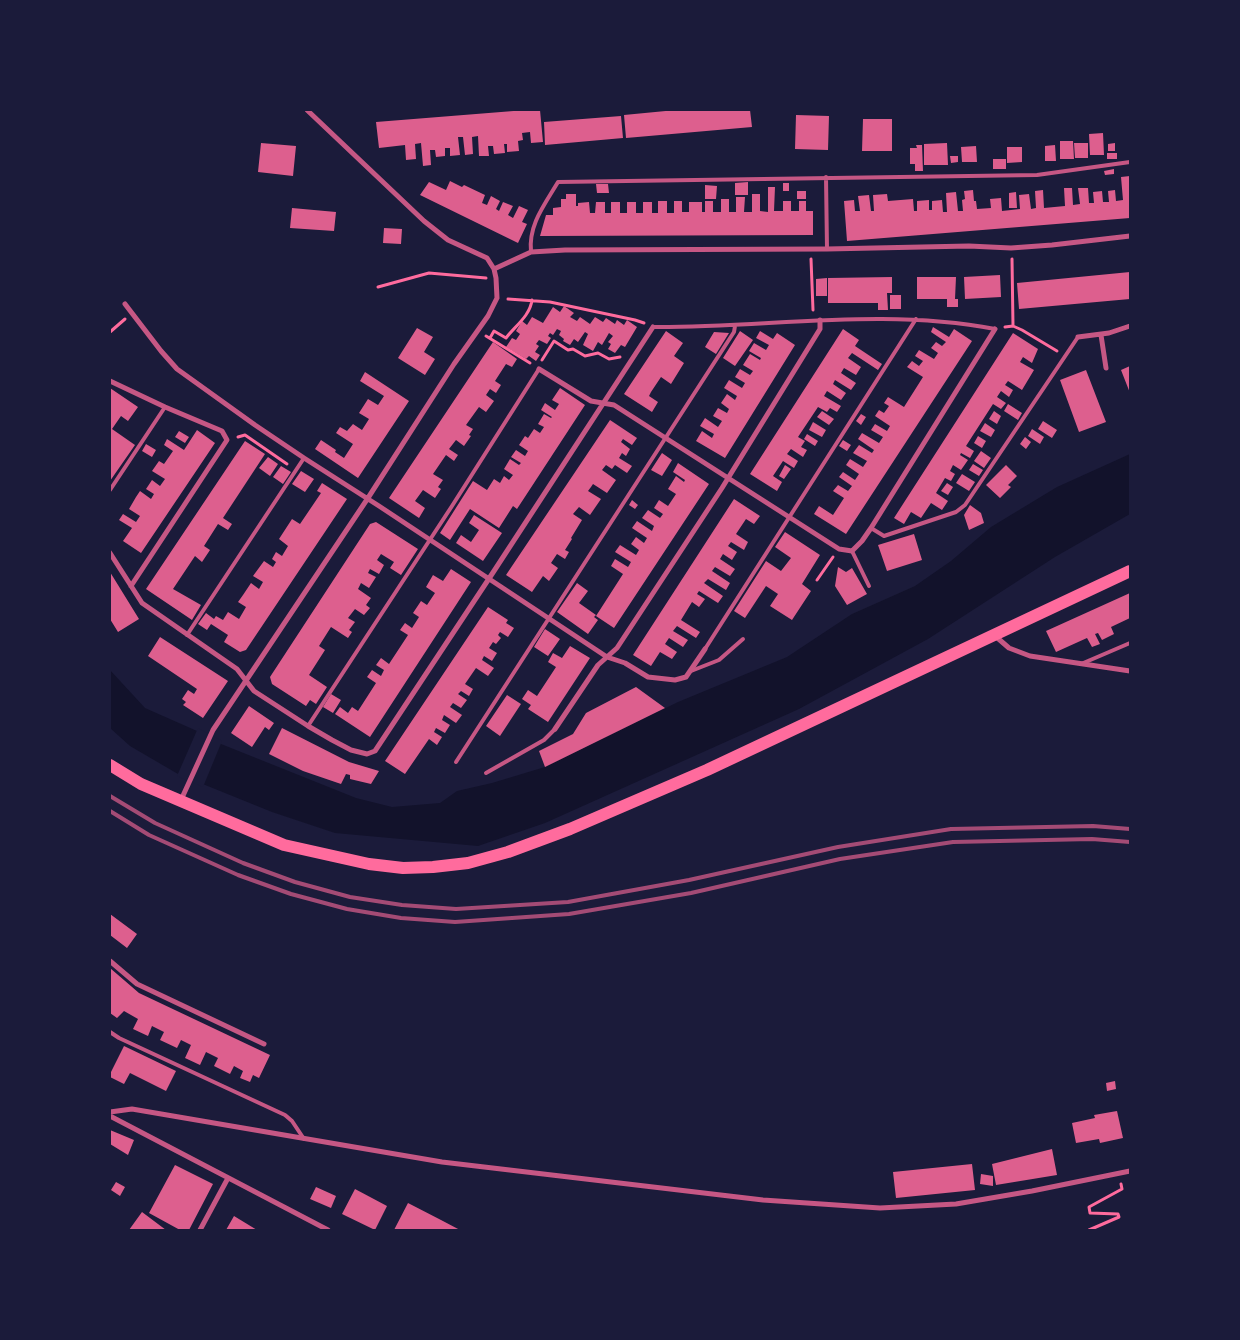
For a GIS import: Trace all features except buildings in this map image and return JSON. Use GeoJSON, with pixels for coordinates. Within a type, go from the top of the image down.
{"type":"FeatureCollection","features":[{"type":"Feature","properties":{"kind":"main road"},"geometry":{"type":"LineString","coordinates":[[110,765],[141,784],[284,845],[403,868],[468,863],[508,852],[570,829],[707,770],[1130,571]]}},
{"type":"Feature","properties":{"kind":"street"},"geometry":{"type":"LineString","coordinates":[[181,800],[213,730],[368,498],[497,298],[494,269],[487,258],[448,240],[424,221],[306,110]]}},
{"type":"Feature","properties":{"kind":"street"},"geometry":{"type":"LineString","coordinates":[[494,269],[531,252],[565,250],[827,249],[968,246],[1011,248],[1130,236]]}},
{"type":"Feature","properties":{"kind":"street"},"geometry":{"type":"LineString","coordinates":[[125,304],[177,369],[304,458],[368,498],[607,657],[625,662],[648,677],[675,680],[686,677],[706,649]]}},
{"type":"Feature","properties":{"kind":"street"},"geometry":{"type":"LineString","coordinates":[[555,729],[598,665],[617,648],[728,478],[820,329],[820,320]]}},
{"type":"Feature","properties":{"kind":"street"},"geometry":{"type":"LineString","coordinates":[[110,553],[142,603],[237,669],[254,691],[308,726],[351,750],[367,754],[375,751],[489,579],[652,326]]}},
{"type":"Feature","properties":{"kind":"street"},"geometry":{"type":"LineString","coordinates":[[1078,337],[1101,334],[1130,326]]}},
{"type":"Feature","properties":{"kind":"street"},"geometry":{"type":"LineString","coordinates":[[539,369],[591,401],[614,405],[839,549],[852,551],[871,528],[995,329]]}},
{"type":"Feature","properties":{"kind":"street"},"geometry":{"type":"LineString","coordinates":[[1101,334],[1106,368]]}},
{"type":"Feature","properties":{"kind":"street"},"geometry":{"type":"LineString","coordinates":[[110,381],[222,431],[228,440],[131,586]]}},
{"type":"Feature","properties":{"kind":"street"},"geometry":{"type":"LineString","coordinates":[[993,635],[1009,648],[1030,656],[1130,671]]}},
{"type":"Feature","properties":{"kind":"street"},"geometry":{"type":"LineString","coordinates":[[110,961],[137,984],[264,1044]]}},
{"type":"Feature","properties":{"kind":"street"},"geometry":{"type":"LineString","coordinates":[[110,1112],[132,1109],[442,1162],[763,1200],[880,1208],[956,1204],[1130,1171]]}},
{"type":"Feature","properties":{"kind":"street"},"geometry":{"type":"LineString","coordinates":[[110,1116],[328,1230]]}},
{"type":"Feature","properties":{"kind":"street"},"geometry":{"type":"LineString","coordinates":[[200,1230],[228,1178]]}},
{"type":"Feature","properties":{"kind":"lane"},"geometry":{"type":"LineString","coordinates":[[531,252],[530,243],[533,226],[558,182],[1037,175],[1130,162]]}},
{"type":"Feature","properties":{"kind":"lane"},"geometry":{"type":"LineString","coordinates":[[826,177],[827,249]]}},
{"type":"Feature","properties":{"kind":"lane"},"geometry":{"type":"LineString","coordinates":[[706,649],[916,319]]}},
{"type":"Feature","properties":{"kind":"lane"},"geometry":{"type":"LineString","coordinates":[[652,326],[735,326],[820,320],[916,319],[964,323],[995,329]]}},
{"type":"Feature","properties":{"kind":"lane"},"geometry":{"type":"LineString","coordinates":[[456,762],[734,332],[735,326]]}},
{"type":"Feature","properties":{"kind":"lane"},"geometry":{"type":"LineString","coordinates":[[871,528],[884,536],[956,512],[965,505],[1078,337]]}},
{"type":"Feature","properties":{"kind":"lane"},"geometry":{"type":"LineString","coordinates":[[308,726],[539,369]]}},
{"type":"Feature","properties":{"kind":"lane"},"geometry":{"type":"LineString","coordinates":[[110,490],[165,407]]}},
{"type":"Feature","properties":{"kind":"lane"},"geometry":{"type":"LineString","coordinates":[[187,635],[304,458]]}},
{"type":"Feature","properties":{"kind":"lane"},"geometry":{"type":"LineString","coordinates":[[852,551],[869,586]]}},
{"type":"Feature","properties":{"kind":"lane"},"geometry":{"type":"LineString","coordinates":[[691,671],[719,660],[743,639]]}},
{"type":"Feature","properties":{"kind":"lane"},"geometry":{"type":"LineString","coordinates":[[1081,664],[1130,643]]}},
{"type":"Feature","properties":{"kind":"lane"},"geometry":{"type":"LineString","coordinates":[[486,773],[544,740],[555,729]]}},
{"type":"Feature","properties":{"kind":"lane"},"geometry":{"type":"LineString","coordinates":[[110,1032],[119,1038],[285,1116],[292,1121],[304,1139]]}},
{"type":"Feature","properties":{"kind":"path"},"geometry":{"type":"LineString","coordinates":[[1011,248],[1013,326]]}},
{"type":"Feature","properties":{"kind":"path"},"geometry":{"type":"LineString","coordinates":[[811,249],[813,314],[820,320]]}},
{"type":"Feature","properties":{"kind":"path"},"geometry":{"type":"LineString","coordinates":[[378,287],[429,273],[473,278],[496,278]]}},
{"type":"Feature","properties":{"kind":"path"},"geometry":{"type":"LineString","coordinates":[[497,298],[550,302],[635,320],[652,326]]}},
{"type":"Feature","properties":{"kind":"path"},"geometry":{"type":"LineString","coordinates":[[489,339],[494,331],[506,338],[514,326],[522,321],[531,308],[532,300]]}},
{"type":"Feature","properties":{"kind":"path"},"geometry":{"type":"LineString","coordinates":[[110,332],[132,313]]}},
{"type":"Feature","properties":{"kind":"path"},"geometry":{"type":"LineString","coordinates":[[995,329],[1013,326],[1064,356]]}},
{"type":"Feature","properties":{"kind":"path"},"geometry":{"type":"LineString","coordinates":[[478,330],[489,339],[539,369],[539,364],[554,340],[568,350],[573,349],[586,356],[598,353],[609,359],[620,357],[628,363]]}},
{"type":"Feature","properties":{"kind":"path"},"geometry":{"type":"LineString","coordinates":[[228,440],[245,435],[296,470]]}},
{"type":"Feature","properties":{"kind":"path"},"geometry":{"type":"LineString","coordinates":[[817,580],[839,549]]}},
{"type":"Feature","properties":{"kind":"path"},"geometry":{"type":"LineString","coordinates":[[1089,1230],[1119,1217],[1118,1214],[1090,1213],[1089,1207],[1122,1189],[1120,1173]]}},
{"type":"Feature","properties":{"kind":"shaded area"},"geometry":{"type":"Polygon","coordinates":[[[1130,454],[1130,514],[1055,557],[928,639],[799,709],[545,823],[478,846],[335,833],[272,812],[178,774],[130,746],[110,728],[110,670],[145,708],[221,744],[356,798],[392,807],[440,803],[457,791],[545,767],[678,702],[787,657],[852,614],[915,586],[951,561],[991,527],[1057,487],[1130,454]]]}},
{"type":"Feature","properties":{"kind":"pier"},"geometry":{"type":"Polygon","coordinates":[[[198,728],[222,741],[203,787],[177,776],[198,728]]]}},
{"type":"Feature","properties":{"kind":"railway"},"geometry":{"type":"LineString","coordinates":[[110,796],[155,823],[243,863],[295,882],[350,897],[402,905],[456,909],[568,902],[689,880],[838,847],[951,829],[1093,826],[1130,829]]}},
{"type":"Feature","properties":{"kind":"railway"},"geometry":{"type":"LineString","coordinates":[[110,811],[149,835],[238,875],[291,894],[347,909],[401,918],[455,922],[569,914],[691,893],[840,859],[953,842],[1092,839],[1130,842]]}}]}
